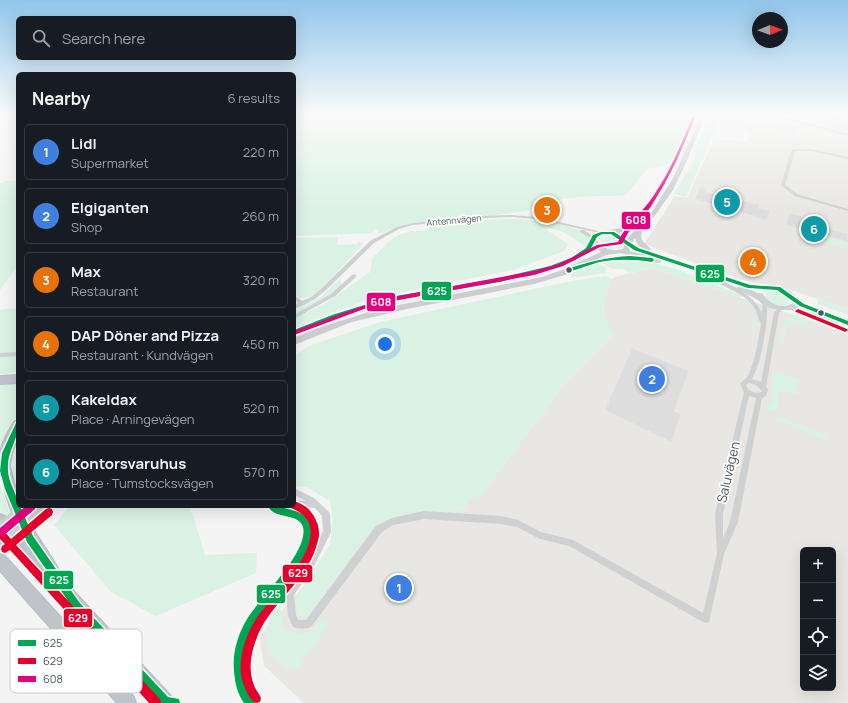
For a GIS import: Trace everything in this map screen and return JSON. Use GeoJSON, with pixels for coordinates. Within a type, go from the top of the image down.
{"type":"FeatureCollection","features":[{"type":"Feature","properties":{"kind":"highway"},"geometry":{"type":"LineString","coordinates":[[0,380],[16,379]]}},
{"type":"Feature","properties":{"kind":"highway"},"geometry":{"type":"LineString","coordinates":[[16,430],[6,453],[4,471],[16,506]]}},
{"type":"Feature","properties":{"kind":"highway"},"geometry":{"type":"LineString","coordinates":[[17,508],[30,539],[76,605]]}},
{"type":"Feature","properties":{"kind":"highway"},"geometry":{"type":"LineString","coordinates":[[0,521],[98,629]]}},
{"type":"Feature","properties":{"kind":"highway"},"geometry":{"type":"LineString","coordinates":[[0,561],[61,629]]}},
{"type":"Feature","properties":{"kind":"highway"},"geometry":{"type":"LineString","coordinates":[[142,677],[166,703]]}},
{"type":"Feature","properties":{"kind":"highway"},"geometry":{"type":"LineString","coordinates":[[119,693],[128,703]]}},
{"type":"Feature","properties":{"kind":"main road"},"geometry":{"type":"LineString","coordinates":[[296,341],[354,319],[390,308],[523,284],[564,272],[596,256],[609,252],[622,252],[628,248],[628,244],[642,224],[654,213],[667,193],[690,147]]}},
{"type":"Feature","properties":{"kind":"main road"},"geometry":{"type":"LineString","coordinates":[[296,331],[358,308],[403,296],[497,280],[560,264],[580,255],[597,235],[623,230],[637,220],[667,193]]}},
{"type":"Feature","properties":{"kind":"main road"},"geometry":{"type":"LineString","coordinates":[[606,233],[621,236],[628,244]]}},
{"type":"Feature","properties":{"kind":"main road"},"geometry":{"type":"LineString","coordinates":[[594,240],[599,248],[609,252]]}},
{"type":"Feature","properties":{"kind":"main road"},"geometry":{"type":"LineString","coordinates":[[0,530],[26,508]]}},
{"type":"Feature","properties":{"kind":"main road"},"geometry":{"type":"LineString","coordinates":[[0,543],[42,508]]}},
{"type":"Feature","properties":{"kind":"street"},"geometry":{"type":"LineString","coordinates":[[848,158],[812,150],[794,150],[783,185],[796,195],[848,210]]}},
{"type":"Feature","properties":{"kind":"street","name":"Antennvägen"},"geometry":{"type":"LineString","coordinates":[[296,306],[319,294],[366,246],[381,236],[398,228],[413,224],[481,217],[512,216],[537,218],[606,233]]}},
{"type":"Feature","properties":{"kind":"street"},"geometry":{"type":"LineString","coordinates":[[642,224],[637,236],[637,241],[641,246],[669,259]]}},
{"type":"Feature","properties":{"kind":"street","name":"Antennvägen"},"geometry":{"type":"LineString","coordinates":[[570,226],[594,240]]}},
{"type":"Feature","properties":{"kind":"street"},"geometry":{"type":"LineString","coordinates":[[628,244],[750,286],[762,288],[772,287],[781,290],[792,304],[848,328]]}},
{"type":"Feature","properties":{"kind":"street"},"geometry":{"type":"LineString","coordinates":[[622,252],[659,261],[738,287],[780,308],[792,304],[848,323]]}},
{"type":"Feature","properties":{"kind":"street"},"geometry":{"type":"LineString","coordinates":[[564,272],[602,258],[632,257],[659,261]]}},
{"type":"Feature","properties":{"kind":"street"},"geometry":{"type":"LineString","coordinates":[[350,263],[350,270]]}},
{"type":"Feature","properties":{"kind":"street"},"geometry":{"type":"LineString","coordinates":[[338,275],[346,284]]}},
{"type":"Feature","properties":{"kind":"street"},"geometry":{"type":"LineString","coordinates":[[296,316],[333,295],[354,276]]}},
{"type":"Feature","properties":{"kind":"street"},"geometry":{"type":"LineString","coordinates":[[712,278],[751,299],[758,308],[763,328]]}},
{"type":"Feature","properties":{"kind":"street"},"geometry":{"type":"LineString","coordinates":[[762,288],[758,292],[763,300]]}},
{"type":"Feature","properties":{"kind":"street"},"geometry":{"type":"LineString","coordinates":[[296,299],[302,304]]}},
{"type":"Feature","properties":{"kind":"street","name":"Saluvägen"},"geometry":{"type":"LineString","coordinates":[[720,554],[719,514],[747,392],[743,384],[748,380],[758,351],[763,328],[766,312],[763,300]]}},
{"type":"Feature","properties":{"kind":"street","name":"Saluvägen"},"geometry":{"type":"LineString","coordinates":[[317,505],[326,515],[327,531],[310,563],[290,594],[292,616],[296,624],[308,624],[379,529],[392,522],[424,515],[501,520],[518,524],[540,536],[570,543],[706,619],[720,554],[734,522],[759,396],[764,394],[763,387],[777,313],[780,308]]}},
{"type":"Feature","properties":{"kind":"street"},"geometry":{"type":"LineString","coordinates":[[0,355],[16,354]]}},
{"type":"Feature","properties":{"kind":"street"},"geometry":{"type":"LineString","coordinates":[[748,380],[754,381],[763,387]]}},
{"type":"Feature","properties":{"kind":"street"},"geometry":{"type":"LineString","coordinates":[[747,392],[759,396]]}},
{"type":"Feature","properties":{"kind":"street"},"geometry":{"type":"LineString","coordinates":[[296,492],[304,494],[317,505]]}},
{"type":"Feature","properties":{"kind":"street"},"geometry":{"type":"LineString","coordinates":[[296,503],[317,505]]}},
{"type":"Feature","properties":{"kind":"shaded area"},"geometry":{"type":"Polygon","coordinates":[[[710,147],[848,147],[848,309],[778,286],[754,283],[735,278],[644,244],[675,196],[687,198],[710,147]]]}},
{"type":"Feature","properties":{"kind":"shaded area"},"geometry":{"type":"Polygon","coordinates":[[[652,268],[848,333],[848,703],[304,703],[264,666],[259,636],[381,500],[489,484],[560,388],[615,333],[605,323],[603,304],[612,279],[652,268]]]}},
{"type":"Feature","properties":{"kind":"green space"},"geometry":{"type":"Polygon","coordinates":[[[296,147],[687,147],[684,154],[665,165],[647,169],[626,195],[557,200],[525,211],[448,218],[413,224],[379,234],[377,232],[378,230],[374,229],[372,233],[296,236],[296,147]]]}},
{"type":"Feature","properties":{"kind":"green space"},"geometry":{"type":"Polygon","coordinates":[[[696,147],[708,147],[686,197],[674,194],[693,162],[696,147]]]}},
{"type":"Feature","properties":{"kind":"green space"},"geometry":{"type":"Polygon","coordinates":[[[5,181],[16,181],[16,268],[0,290],[0,183],[5,181]]]}},
{"type":"Feature","properties":{"kind":"green space"},"geometry":{"type":"Polygon","coordinates":[[[502,219],[548,222],[573,228],[582,232],[589,238],[585,246],[561,231],[544,228],[568,244],[564,251],[513,270],[370,299],[296,326],[296,318],[324,304],[370,272],[372,259],[388,242],[398,235],[413,231],[426,231],[433,224],[502,219]]]}},
{"type":"Feature","properties":{"kind":"green space"},"geometry":{"type":"Polygon","coordinates":[[[812,232],[848,243],[848,250],[812,239],[812,232]]]}},
{"type":"Feature","properties":{"kind":"green space"},"geometry":{"type":"Polygon","coordinates":[[[610,236],[619,241],[620,247],[610,249],[601,244],[601,238],[610,236]]]}},
{"type":"Feature","properties":{"kind":"green space"},"geometry":{"type":"Polygon","coordinates":[[[338,237],[337,245],[357,244],[358,242],[364,243],[324,286],[310,297],[300,298],[296,295],[296,238],[338,237]]]}},
{"type":"Feature","properties":{"kind":"green space"},"geometry":{"type":"Polygon","coordinates":[[[583,257],[586,259],[539,276],[359,313],[296,338],[296,335],[301,333],[370,308],[518,279],[559,268],[583,257]]]}},
{"type":"Feature","properties":{"kind":"green space"},"geometry":{"type":"Polygon","coordinates":[[[641,259],[679,270],[715,285],[717,283],[719,286],[742,295],[741,298],[652,268],[629,273],[624,269],[613,269],[598,261],[641,259]]]}},
{"type":"Feature","properties":{"kind":"green space"},"geometry":{"type":"Polygon","coordinates":[[[596,262],[606,268],[605,273],[576,277],[570,276],[585,266],[596,262]]]}},
{"type":"Feature","properties":{"kind":"green space"},"geometry":{"type":"Polygon","coordinates":[[[606,276],[612,279],[603,307],[605,319],[615,333],[560,388],[489,484],[486,494],[469,500],[465,509],[462,511],[417,512],[380,522],[361,543],[309,615],[303,618],[297,615],[296,600],[330,544],[333,520],[330,501],[307,487],[296,486],[296,355],[308,346],[384,321],[572,281],[606,276]]]}},
{"type":"Feature","properties":{"kind":"green space"},"geometry":{"type":"Polygon","coordinates":[[[340,279],[342,286],[330,296],[296,315],[296,310],[321,297],[340,279]]]}},
{"type":"Feature","properties":{"kind":"green space"},"geometry":{"type":"Polygon","coordinates":[[[768,291],[774,291],[782,294],[788,300],[788,304],[781,306],[771,303],[765,295],[768,291]]]}},
{"type":"Feature","properties":{"kind":"green space"},"geometry":{"type":"Polygon","coordinates":[[[741,298],[752,307],[755,313],[741,298]]]}},
{"type":"Feature","properties":{"kind":"green space"},"geometry":{"type":"Polygon","coordinates":[[[817,299],[848,309],[848,315],[818,304],[817,299]]]}},
{"type":"Feature","properties":{"kind":"green space"},"geometry":{"type":"Polygon","coordinates":[[[16,309],[16,372],[0,374],[0,310],[16,309]]]}},
{"type":"Feature","properties":{"kind":"green space"},"geometry":{"type":"Polygon","coordinates":[[[755,313],[757,317],[753,332],[750,332],[755,313]]]}},
{"type":"Feature","properties":{"kind":"green space"},"geometry":{"type":"Polygon","coordinates":[[[796,315],[848,333],[848,335],[810,322],[808,324],[795,323],[792,326],[788,324],[783,344],[780,344],[786,318],[796,315]]]}},
{"type":"Feature","properties":{"kind":"green space"},"geometry":{"type":"Polygon","coordinates":[[[777,371],[800,380],[802,384],[795,382],[795,390],[800,392],[799,395],[780,390],[776,410],[767,411],[767,407],[772,401],[772,374],[777,371]]]}},
{"type":"Feature","properties":{"kind":"green space"},"geometry":{"type":"Polygon","coordinates":[[[16,383],[16,422],[9,431],[0,451],[0,385],[16,383]]]}},
{"type":"Feature","properties":{"kind":"green space"},"geometry":{"type":"Polygon","coordinates":[[[780,417],[827,436],[827,440],[772,418],[780,417]]]}},
{"type":"Feature","properties":{"kind":"green space"},"geometry":{"type":"Polygon","coordinates":[[[14,452],[16,452],[16,483],[12,469],[14,452]]]}},
{"type":"Feature","properties":{"kind":"green space"},"geometry":{"type":"Polygon","coordinates":[[[0,485],[10,514],[5,516],[0,511],[0,485]]]}},
{"type":"Feature","properties":{"kind":"green space"},"geometry":{"type":"Polygon","coordinates":[[[68,508],[191,508],[205,555],[257,553],[256,573],[156,616],[111,592],[54,525],[68,508]]]}},
{"type":"Feature","properties":{"kind":"green space"},"geometry":{"type":"Polygon","coordinates":[[[282,596],[280,608],[283,629],[304,635],[316,627],[320,620],[329,623],[298,668],[288,669],[272,654],[268,647],[268,624],[282,596]]]}},
{"type":"Feature","properties":{"kind":"building"},"geometry":{"type":"Polygon","coordinates":[[[700,187],[708,189],[707,192],[760,205],[759,208],[770,211],[767,220],[695,199],[700,187]]]}},
{"type":"Feature","properties":{"kind":"building"},"geometry":{"type":"Polygon","coordinates":[[[558,206],[559,211],[552,213],[541,213],[537,208],[558,206]]]}},
{"type":"Feature","properties":{"kind":"building"},"geometry":{"type":"Polygon","coordinates":[[[789,213],[805,217],[804,222],[848,234],[848,242],[786,225],[789,213]]]}},
{"type":"Feature","properties":{"kind":"building"},"geometry":{"type":"Polygon","coordinates":[[[632,348],[689,371],[674,411],[681,414],[671,442],[605,410],[632,348]]]}},
{"type":"Feature","properties":{"kind":"transit line","name":"608"},"geometry":{"type":"LineString","coordinates":[[296,332],[388,300],[534,273],[561,265],[599,246],[620,243],[629,228],[656,196],[681,147]]}},
{"type":"Feature","properties":{"kind":"transit line","name":"625"},"geometry":{"type":"LineString","coordinates":[[296,331],[334,316],[390,299],[500,280],[552,267],[573,259],[588,249],[595,236],[601,233],[612,233],[636,249],[750,287],[778,288],[802,305],[848,323]]}},
{"type":"Feature","properties":{"kind":"transit line","name":"625"},"geometry":{"type":"LineString","coordinates":[[569,270],[590,263],[610,259],[630,258],[652,260]]}},
{"type":"Feature","properties":{"kind":"transit line","name":"629"},"geometry":{"type":"LineString","coordinates":[[798,311],[845,330]]}},
{"type":"Feature","properties":{"kind":"transit line","name":"625"},"geometry":{"type":"LineString","coordinates":[[16,430],[6,453],[4,471],[16,506]]}},
{"type":"Feature","properties":{"kind":"transit line","name":"629"},"geometry":{"type":"LineString","coordinates":[[256,698],[250,690],[246,671],[246,660],[251,640],[259,623],[309,556],[314,541],[315,528],[309,515],[296,506]]}},
{"type":"Feature","properties":{"kind":"transit line","name":"625"},"geometry":{"type":"LineString","coordinates":[[17,508],[30,539],[76,605],[98,629]]}},
{"type":"Feature","properties":{"kind":"transit line","name":"608"},"geometry":{"type":"LineString","coordinates":[[0,533],[30,508]]}},
{"type":"Feature","properties":{"kind":"transit line","name":"625"},"geometry":{"type":"LineString","coordinates":[[250,703],[244,694],[239,679],[238,661],[242,641],[247,628],[256,613],[297,560],[308,534],[306,524],[303,519],[294,514],[280,511],[275,508]]}},
{"type":"Feature","properties":{"kind":"transit line","name":"629"},"geometry":{"type":"LineString","coordinates":[[5,549],[49,512]]}},
{"type":"Feature","properties":{"kind":"transit line","name":"629"},"geometry":{"type":"LineString","coordinates":[[0,533],[88,629]]}},
{"type":"Feature","properties":{"kind":"transit line","name":"625"},"geometry":{"type":"LineString","coordinates":[[142,676],[165,701],[175,703]]}},
{"type":"Feature","properties":{"kind":"transit line","name":"629"},"geometry":{"type":"LineString","coordinates":[[142,688],[156,703]]}},
{"type":"Feature","properties":{"kind":"place","name":"Kakeldax"},"geometry":{"type":"Point","coordinates":[727,202]}},
{"type":"Feature","properties":{"kind":"place","name":"Max"},"geometry":{"type":"Point","coordinates":[547,210]}},
{"type":"Feature","properties":{"kind":"place","name":"Kontorsvaruhus"},"geometry":{"type":"Point","coordinates":[814,229]}},
{"type":"Feature","properties":{"kind":"place","name":"DAP Döner and Pizza"},"geometry":{"type":"Point","coordinates":[753,262]}},
{"type":"Feature","properties":{"kind":"place","name":"Elgiganten"},"geometry":{"type":"Point","coordinates":[652,379]}},
{"type":"Feature","properties":{"kind":"place","name":"Lidl"},"geometry":{"type":"Point","coordinates":[399,588]}}]}
